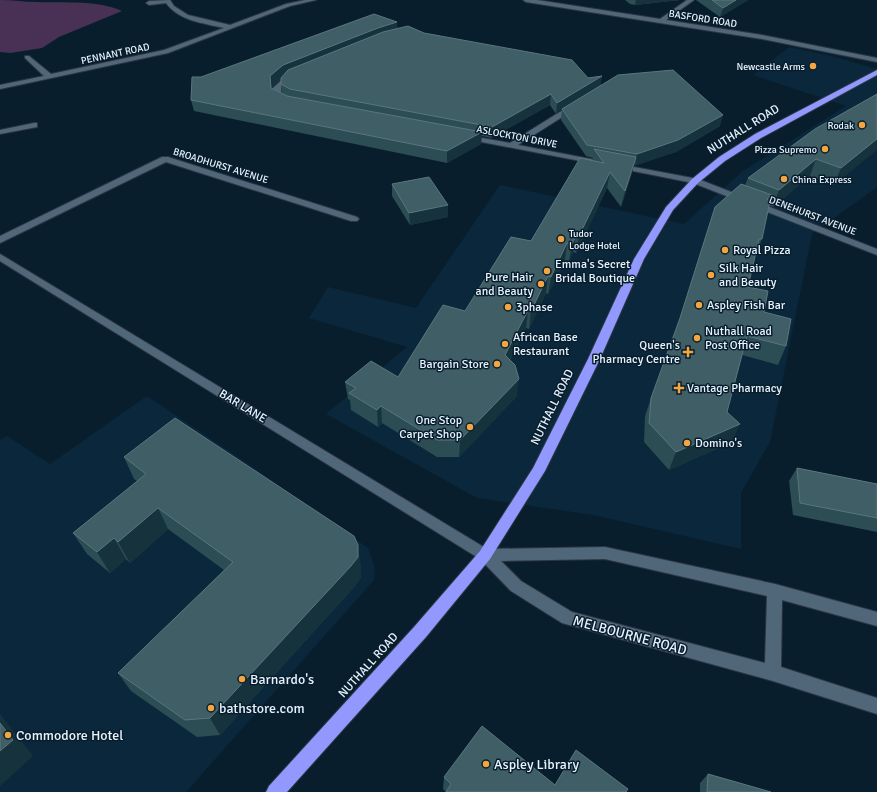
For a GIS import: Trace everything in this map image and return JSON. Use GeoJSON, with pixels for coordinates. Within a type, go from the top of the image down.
{"type":"FeatureCollection","features":[{"type":"Feature","properties":{"kind":"highway","name":"NUTHALL ROAD"},"geometry":{"type":"LineString","coordinates":[[275,792],[420,632],[485,555],[538,471],[594,359],[639,259],[668,209],[695,181],[722,159],[758,136],[877,72]]}},
{"type":"Feature","properties":{"kind":"street","name":"PENNANT ROAD"},"geometry":{"type":"LineString","coordinates":[[0,87],[166,52],[288,5],[313,0]]}},
{"type":"Feature","properties":{"kind":"street","name":"BASFORD ROAD"},"geometry":{"type":"LineString","coordinates":[[526,0],[762,37],[877,60]]}},
{"type":"Feature","properties":{"kind":"street"},"geometry":{"type":"LineString","coordinates":[[661,21],[691,0]]}},
{"type":"Feature","properties":{"kind":"street"},"geometry":{"type":"LineString","coordinates":[[149,4],[167,1],[173,10],[181,14],[230,27]]}},
{"type":"Feature","properties":{"kind":"street"},"geometry":{"type":"LineString","coordinates":[[281,2],[288,5]]}},
{"type":"Feature","properties":{"kind":"street"},"geometry":{"type":"LineString","coordinates":[[27,57],[50,77]]}},
{"type":"Feature","properties":{"kind":"street"},"geometry":{"type":"LineString","coordinates":[[296,105],[277,97],[277,88],[287,78],[302,72]]}},
{"type":"Feature","properties":{"kind":"street"},"geometry":{"type":"LineString","coordinates":[[512,145],[580,103]]}},
{"type":"Feature","properties":{"kind":"street"},"geometry":{"type":"LineString","coordinates":[[0,132],[34,125]]}},
{"type":"Feature","properties":{"kind":"street","name":"ASLOCKTON DRIVE"},"geometry":{"type":"LineString","coordinates":[[458,135],[695,181]]}},
{"type":"Feature","properties":{"kind":"street","name":"BROADHURST AVENUE"},"geometry":{"type":"LineString","coordinates":[[0,240],[165,159],[354,219]]}},
{"type":"Feature","properties":{"kind":"street","name":"DENEHURST AVENUE"},"geometry":{"type":"LineString","coordinates":[[695,181],[877,252]]}},
{"type":"Feature","properties":{"kind":"street","name":"BAR LANE"},"geometry":{"type":"LineString","coordinates":[[0,257],[485,555]]}},
{"type":"Feature","properties":{"kind":"street"},"geometry":{"type":"LineString","coordinates":[[485,555],[605,553],[775,591],[877,619]]}},
{"type":"Feature","properties":{"kind":"street","name":"MELBOURNE ROAD"},"geometry":{"type":"LineString","coordinates":[[485,555],[516,586],[568,618],[773,674],[877,706]]}},
{"type":"Feature","properties":{"kind":"street"},"geometry":{"type":"LineString","coordinates":[[773,674],[775,591]]}},
{"type":"Feature","properties":{"kind":"shaded area"},"geometry":{"type":"Polygon","coordinates":[[[0,0],[70,2],[103,5],[122,11],[59,37],[42,48],[10,53],[0,52],[0,0]]]}},
{"type":"Feature","properties":{"kind":"shaded area"},"geometry":{"type":"Polygon","coordinates":[[[789,47],[835,57],[877,69],[877,187],[812,234],[770,442],[741,493],[741,549],[593,515],[477,498],[326,414],[407,347],[309,318],[328,287],[416,308],[500,185],[684,224],[743,171],[846,106],[753,75],[789,47]]]}},
{"type":"Feature","properties":{"kind":"shaded area"},"geometry":{"type":"Polygon","coordinates":[[[147,396],[257,470],[368,548],[375,568],[374,580],[186,792],[0,792],[0,440],[7,436],[50,464],[147,396]]]}},
{"type":"Feature","properties":{"kind":"building"},"geometry":{"type":"Polygon","coordinates":[[[712,0],[736,0],[723,8],[712,0]]]}},
{"type":"Feature","properties":{"kind":"building"},"geometry":{"type":"Polygon","coordinates":[[[374,14],[397,22],[283,65],[270,76],[271,88],[287,96],[482,132],[447,151],[191,100],[192,77],[201,77],[374,14]]]}},
{"type":"Feature","properties":{"kind":"building"},"geometry":{"type":"Polygon","coordinates":[[[408,26],[424,33],[572,60],[588,78],[602,76],[557,103],[551,94],[492,127],[290,89],[281,84],[281,78],[288,70],[383,32],[408,26]]]}},
{"type":"Feature","properties":{"kind":"building"},"geometry":{"type":"Polygon","coordinates":[[[673,70],[723,115],[678,140],[637,154],[587,145],[562,109],[618,75],[673,70]]]}},
{"type":"Feature","properties":{"kind":"building"},"geometry":{"type":"Polygon","coordinates":[[[877,94],[877,139],[841,168],[816,159],[779,190],[748,178],[815,129],[877,94]]]}},
{"type":"Feature","properties":{"kind":"building"},"geometry":{"type":"Polygon","coordinates":[[[594,149],[636,157],[625,191],[610,172],[579,236],[576,236],[572,244],[567,243],[551,277],[548,276],[531,311],[528,311],[505,355],[515,365],[519,379],[460,440],[437,440],[381,406],[377,410],[349,393],[356,388],[345,382],[371,361],[398,377],[443,305],[465,311],[511,237],[531,241],[580,158],[604,163],[594,149]]]}},
{"type":"Feature","properties":{"kind":"building"},"geometry":{"type":"Polygon","coordinates":[[[429,177],[448,205],[409,213],[392,184],[429,177]]]}},
{"type":"Feature","properties":{"kind":"building"},"geometry":{"type":"Polygon","coordinates":[[[741,184],[772,195],[767,199],[770,201],[762,239],[759,239],[748,287],[768,291],[764,312],[791,319],[786,346],[747,336],[727,412],[740,424],[676,452],[649,423],[651,398],[680,318],[715,207],[741,184]]]}},
{"type":"Feature","properties":{"kind":"building"},"geometry":{"type":"Polygon","coordinates":[[[175,418],[354,536],[358,545],[358,557],[351,566],[210,718],[185,720],[118,673],[233,562],[158,508],[118,542],[114,538],[97,552],[73,533],[146,474],[124,457],[175,418]]]}},
{"type":"Feature","properties":{"kind":"building"},"geometry":{"type":"Polygon","coordinates":[[[797,468],[877,484],[877,518],[800,503],[797,468]]]}},
{"type":"Feature","properties":{"kind":"building"},"geometry":{"type":"Polygon","coordinates":[[[0,723],[13,740],[0,751],[0,723]]]}},
{"type":"Feature","properties":{"kind":"building"},"geometry":{"type":"Polygon","coordinates":[[[482,726],[555,785],[576,750],[628,789],[626,792],[446,792],[451,784],[444,777],[482,726]]]}},
{"type":"Feature","properties":{"kind":"building"},"geometry":{"type":"Polygon","coordinates":[[[708,774],[771,792],[707,792],[708,774]]]}},
{"type":"Feature","properties":{"kind":"place","name":"Newcastle Arms"},"geometry":{"type":"Point","coordinates":[813,66]}},
{"type":"Feature","properties":{"kind":"place","name":"Rodak"},"geometry":{"type":"Point","coordinates":[862,125]}},
{"type":"Feature","properties":{"kind":"place","name":"Pizza Supremo"},"geometry":{"type":"Point","coordinates":[825,149]}},
{"type":"Feature","properties":{"kind":"place","name":"China Express"},"geometry":{"type":"Point","coordinates":[784,179]}},
{"type":"Feature","properties":{"kind":"place","name":"Tudor Lodge Hotel"},"geometry":{"type":"Point","coordinates":[561,239]}},
{"type":"Feature","properties":{"kind":"place","name":"Royal Pizza"},"geometry":{"type":"Point","coordinates":[725,250]}},
{"type":"Feature","properties":{"kind":"place","name":"Emma's Secret Bridal Boutique"},"geometry":{"type":"Point","coordinates":[547,271]}},
{"type":"Feature","properties":{"kind":"place","name":"Silk Hair and Beauty"},"geometry":{"type":"Point","coordinates":[711,275]}},
{"type":"Feature","properties":{"kind":"place","name":"Pure Hair and Beauty"},"geometry":{"type":"Point","coordinates":[541,284]}},
{"type":"Feature","properties":{"kind":"place","name":"Aspley Fish Bar"},"geometry":{"type":"Point","coordinates":[699,305]}},
{"type":"Feature","properties":{"kind":"place","name":"3phase"},"geometry":{"type":"Point","coordinates":[508,307]}},
{"type":"Feature","properties":{"kind":"place","name":"Nuthall Road Post Office"},"geometry":{"type":"Point","coordinates":[697,338]}},
{"type":"Feature","properties":{"kind":"place","name":"African Base Restaurant"},"geometry":{"type":"Point","coordinates":[505,344]}},
{"type":"Feature","properties":{"kind":"place","name":"Queen's Pharmacy Centre"},"geometry":{"type":"Point","coordinates":[688,352]}},
{"type":"Feature","properties":{"kind":"place","name":"Bargain Store"},"geometry":{"type":"Point","coordinates":[497,364]}},
{"type":"Feature","properties":{"kind":"place","name":"Vantage Pharmacy"},"geometry":{"type":"Point","coordinates":[679,388]}},
{"type":"Feature","properties":{"kind":"place","name":"One Stop Carpet Shop"},"geometry":{"type":"Point","coordinates":[470,427]}},
{"type":"Feature","properties":{"kind":"place","name":"Domino's"},"geometry":{"type":"Point","coordinates":[687,443]}},
{"type":"Feature","properties":{"kind":"place","name":"Barnardo's"},"geometry":{"type":"Point","coordinates":[242,679]}},
{"type":"Feature","properties":{"kind":"place","name":"bathstore.com"},"geometry":{"type":"Point","coordinates":[211,708]}},
{"type":"Feature","properties":{"kind":"place","name":"Commodore Hotel"},"geometry":{"type":"Point","coordinates":[8,735]}},
{"type":"Feature","properties":{"kind":"place","name":"Aspley Library"},"geometry":{"type":"Point","coordinates":[486,764]}}]}
